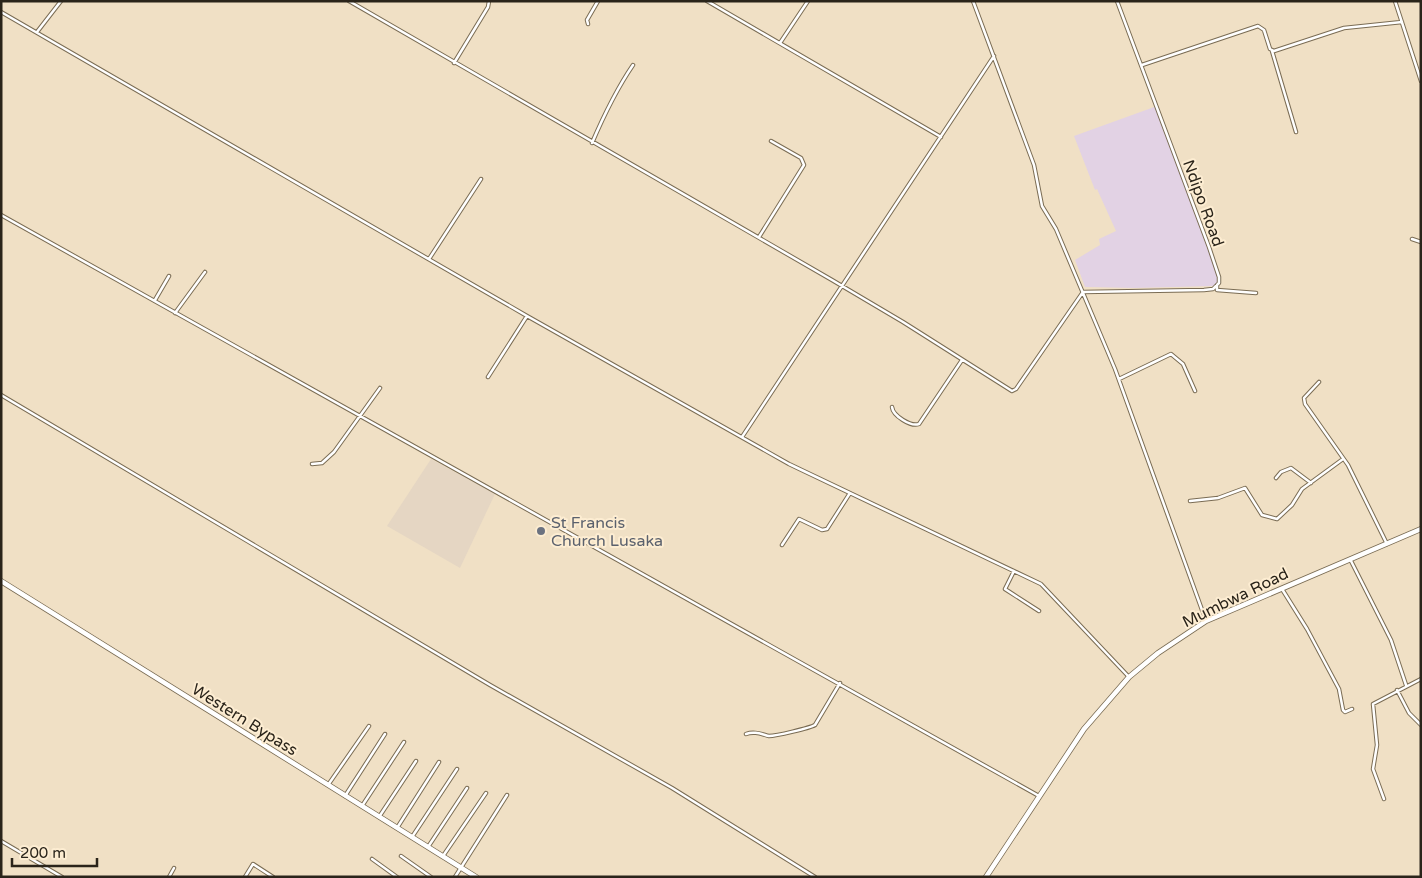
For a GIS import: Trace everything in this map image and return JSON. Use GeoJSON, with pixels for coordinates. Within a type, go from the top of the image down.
{"type":"FeatureCollection","features":[{"type":"Feature","properties":{"kind":"main road","name":"Mumbwa Road"},"geometry":{"type":"LineString","coordinates":[[986,877],[1084,729],[1130,677],[1174,642],[1206,621],[1421,530]]}},
{"type":"Feature","properties":{"kind":"main road","name":"Western Bypass"},"geometry":{"type":"LineString","coordinates":[[1,581],[476,877]]}},
{"type":"Feature","properties":{"kind":"street"},"geometry":{"type":"LineString","coordinates":[[37,32],[61,1]]}},
{"type":"Feature","properties":{"kind":"street"},"geometry":{"type":"LineString","coordinates":[[349,1],[592,143],[759,237],[903,322],[1010,390],[1014,391],[1083,292]]}},
{"type":"Feature","properties":{"kind":"street"},"geometry":{"type":"LineString","coordinates":[[454,63],[488,7],[489,1]]}},
{"type":"Feature","properties":{"kind":"street"},"geometry":{"type":"LineString","coordinates":[[588,24],[587,20],[598,1]]}},
{"type":"Feature","properties":{"kind":"street"},"geometry":{"type":"LineString","coordinates":[[707,1],[941,137]]}},
{"type":"Feature","properties":{"kind":"street"},"geometry":{"type":"LineString","coordinates":[[780,43],[808,1]]}},
{"type":"Feature","properties":{"kind":"street"},"geometry":{"type":"LineString","coordinates":[[973,1],[1034,165],[1042,206],[1056,228],[1119,380],[1206,621]]}},
{"type":"Feature","properties":{"kind":"street","name":"Ndipo Road"},"geometry":{"type":"LineString","coordinates":[[1117,1],[1217,270],[1219,279],[1217,285]]}},
{"type":"Feature","properties":{"kind":"street"},"geometry":{"type":"LineString","coordinates":[[1395,1],[1421,81]]}},
{"type":"Feature","properties":{"kind":"street"},"geometry":{"type":"LineString","coordinates":[[1,12],[789,464],[1014,571],[1047,589],[1130,677]]}},
{"type":"Feature","properties":{"kind":"street"},"geometry":{"type":"LineString","coordinates":[[1272,51],[1344,28],[1402,22]]}},
{"type":"Feature","properties":{"kind":"street"},"geometry":{"type":"LineString","coordinates":[[1142,65],[1258,26],[1264,30],[1272,51],[1279,81],[1296,132]]}},
{"type":"Feature","properties":{"kind":"street"},"geometry":{"type":"LineString","coordinates":[[742,437],[994,56]]}},
{"type":"Feature","properties":{"kind":"street"},"geometry":{"type":"LineString","coordinates":[[592,143],[599,124],[614,100],[616,90],[633,65]]}},
{"type":"Feature","properties":{"kind":"street"},"geometry":{"type":"LineString","coordinates":[[759,237],[804,165],[801,158],[772,142]]}},
{"type":"Feature","properties":{"kind":"street"},"geometry":{"type":"LineString","coordinates":[[429,259],[481,179]]}},
{"type":"Feature","properties":{"kind":"street"},"geometry":{"type":"LineString","coordinates":[[1,215],[362,416],[462,475],[683,595],[754,638],[840,683],[1038,796]]}},
{"type":"Feature","properties":{"kind":"street"},"geometry":{"type":"LineString","coordinates":[[1412,239],[1421,242]]}},
{"type":"Feature","properties":{"kind":"street"},"geometry":{"type":"LineString","coordinates":[[175,313],[205,272]]}},
{"type":"Feature","properties":{"kind":"street"},"geometry":{"type":"LineString","coordinates":[[154,301],[169,276]]}},
{"type":"Feature","properties":{"kind":"street"},"geometry":{"type":"LineString","coordinates":[[1083,292],[1204,290],[1217,285],[1217,290],[1256,293]]}},
{"type":"Feature","properties":{"kind":"street"},"geometry":{"type":"LineString","coordinates":[[488,377],[528,316]]}},
{"type":"Feature","properties":{"kind":"street"},"geometry":{"type":"LineString","coordinates":[[1119,380],[1171,354],[1183,364],[1195,391]]}},
{"type":"Feature","properties":{"kind":"street"},"geometry":{"type":"LineString","coordinates":[[892,408],[894,414],[914,425],[920,424],[962,360]]}},
{"type":"Feature","properties":{"kind":"street"},"geometry":{"type":"LineString","coordinates":[[1319,382],[1304,398],[1304,402],[1343,459],[1387,544]]}},
{"type":"Feature","properties":{"kind":"street"},"geometry":{"type":"LineString","coordinates":[[312,464],[320,464],[330,456],[351,426],[362,416],[380,388]]}},
{"type":"Feature","properties":{"kind":"street"},"geometry":{"type":"LineString","coordinates":[[1,395],[490,685],[666,785],[816,877]]}},
{"type":"Feature","properties":{"kind":"street"},"geometry":{"type":"LineString","coordinates":[[1190,501],[1218,498],[1245,488],[1262,515],[1277,519],[1292,505],[1300,491],[1343,459]]}},
{"type":"Feature","properties":{"kind":"street"},"geometry":{"type":"LineString","coordinates":[[1276,478],[1281,472],[1291,468],[1311,484]]}},
{"type":"Feature","properties":{"kind":"street"},"geometry":{"type":"LineString","coordinates":[[782,545],[799,519],[822,530],[827,529],[850,494]]}},
{"type":"Feature","properties":{"kind":"street"},"geometry":{"type":"LineString","coordinates":[[1350,559],[1391,640],[1406,685]]}},
{"type":"Feature","properties":{"kind":"street"},"geometry":{"type":"LineString","coordinates":[[1014,571],[1005,590],[1039,611]]}},
{"type":"Feature","properties":{"kind":"street"},"geometry":{"type":"LineString","coordinates":[[1281,588],[1307,629],[1339,689],[1340,701],[1344,711],[1352,709]]}},
{"type":"Feature","properties":{"kind":"street"},"geometry":{"type":"LineString","coordinates":[[1384,799],[1373,769],[1377,745],[1372,706],[1374,702],[1421,679]]}},
{"type":"Feature","properties":{"kind":"street"},"geometry":{"type":"LineString","coordinates":[[746,734],[776,736],[798,728],[810,728],[815,725],[840,683]]}},
{"type":"Feature","properties":{"kind":"street"},"geometry":{"type":"LineString","coordinates":[[1397,690],[1409,713],[1421,725]]}},
{"type":"Feature","properties":{"kind":"street"},"geometry":{"type":"LineString","coordinates":[[328,785],[369,726]]}},
{"type":"Feature","properties":{"kind":"street"},"geometry":{"type":"LineString","coordinates":[[345,796],[385,734]]}},
{"type":"Feature","properties":{"kind":"street"},"geometry":{"type":"LineString","coordinates":[[362,806],[404,742]]}},
{"type":"Feature","properties":{"kind":"street"},"geometry":{"type":"LineString","coordinates":[[379,817],[416,761]]}},
{"type":"Feature","properties":{"kind":"street"},"geometry":{"type":"LineString","coordinates":[[397,828],[439,762]]}},
{"type":"Feature","properties":{"kind":"street"},"geometry":{"type":"LineString","coordinates":[[412,837],[457,769]]}},
{"type":"Feature","properties":{"kind":"street"},"geometry":{"type":"LineString","coordinates":[[428,847],[467,788]]}},
{"type":"Feature","properties":{"kind":"street"},"geometry":{"type":"LineString","coordinates":[[443,856],[486,793]]}},
{"type":"Feature","properties":{"kind":"street"},"geometry":{"type":"LineString","coordinates":[[455,877],[507,795]]}},
{"type":"Feature","properties":{"kind":"street"},"geometry":{"type":"LineString","coordinates":[[1,841],[62,877]]}},
{"type":"Feature","properties":{"kind":"street"},"geometry":{"type":"LineString","coordinates":[[401,856],[431,877]]}},
{"type":"Feature","properties":{"kind":"street"},"geometry":{"type":"LineString","coordinates":[[372,859],[397,877]]}},
{"type":"Feature","properties":{"kind":"street"},"geometry":{"type":"LineString","coordinates":[[245,877],[253,864],[273,877]]}},
{"type":"Feature","properties":{"kind":"street"},"geometry":{"type":"LineString","coordinates":[[169,877],[174,868]]}},
{"type":"Feature","properties":{"kind":"shaded area"},"geometry":{"type":"Polygon","coordinates":[[[1157,106],[1219,274],[1219,280],[1215,286],[1085,287],[1075,260],[1100,245],[1099,239],[1116,231],[1097,189],[1095,190],[1074,136],[1157,106]]]}},
{"type":"Feature","properties":{"kind":"shaded area"},"geometry":{"type":"Polygon","coordinates":[[[431,459],[495,494],[460,568],[387,526],[431,459]]]}},
{"type":"Feature","properties":{"kind":"place","name":"St Francis Church Lusaka"},"geometry":{"type":"Point","coordinates":[541,531]}}]}
